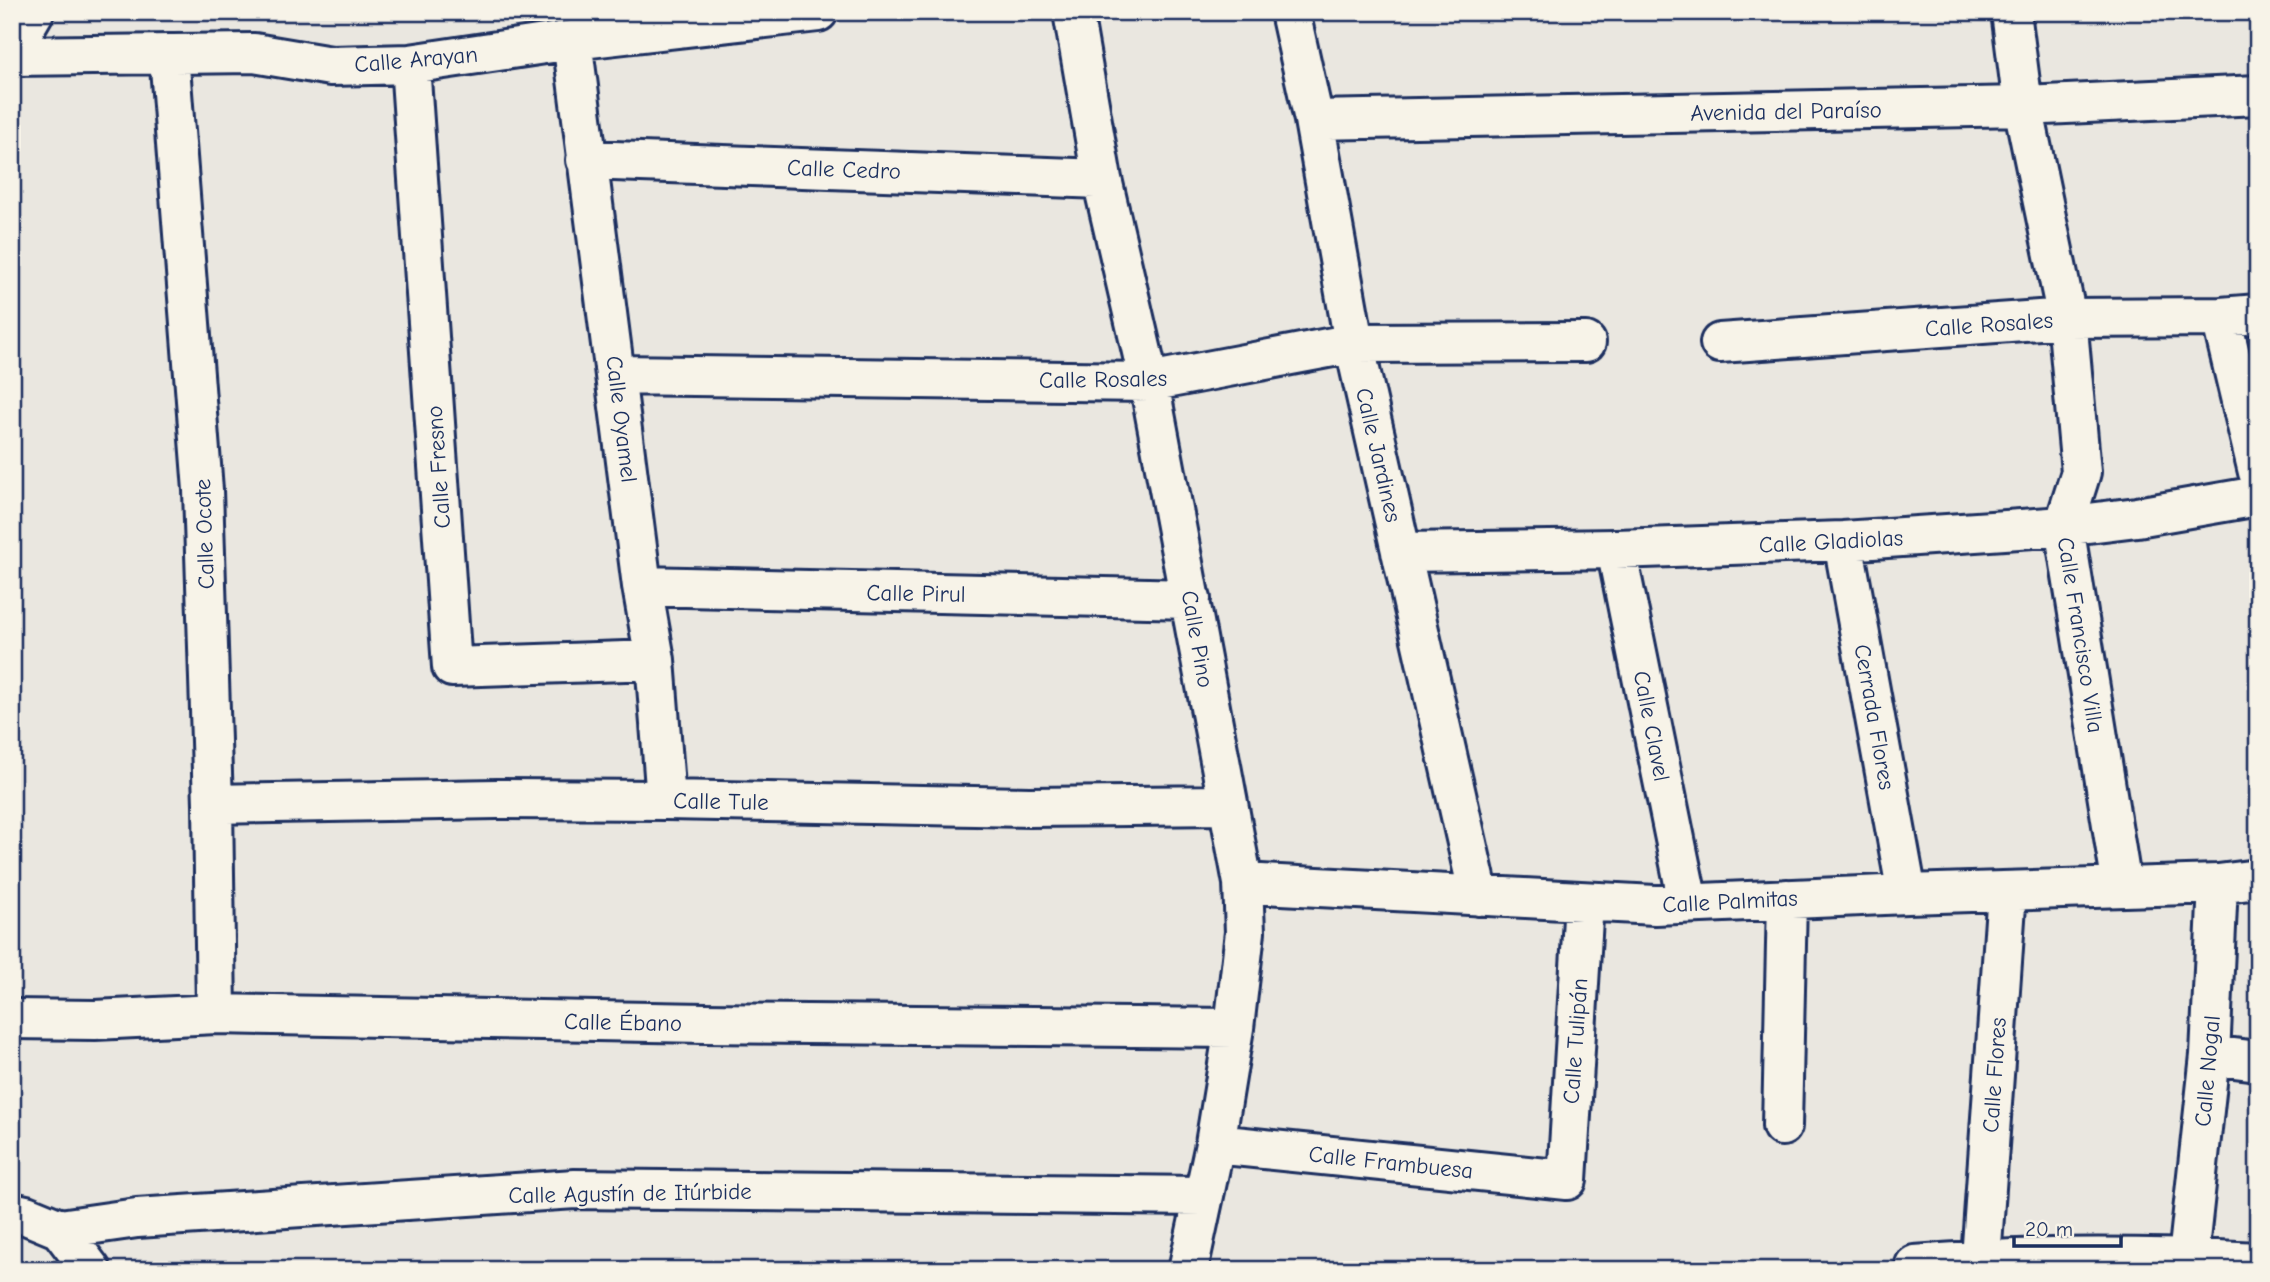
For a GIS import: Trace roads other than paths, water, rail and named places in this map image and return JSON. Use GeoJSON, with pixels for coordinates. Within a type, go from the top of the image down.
{"type":"FeatureCollection","features":[{"type":"Feature","properties":{"kind":"street"},"geometry":{"type":"LineString","coordinates":[[12,50],[34,12]]}},
{"type":"Feature","properties":{"kind":"street","name":"Calle Arayan"},"geometry":{"type":"LineString","coordinates":[[12,57],[254,53],[331,66],[410,64],[572,40],[818,12]]}},
{"type":"Feature","properties":{"kind":"street","name":"Calle Pino"},"geometry":{"type":"LineString","coordinates":[[1073,12],[1102,179],[1149,382],[1243,883],[1245,932],[1234,1028],[1215,1144],[1188,1270]]}},
{"type":"Feature","properties":{"kind":"street","name":"Calle Jardines"},"geometry":{"type":"LineString","coordinates":[[1290,12],[1314,120],[1354,343],[1479,896]]}},
{"type":"Feature","properties":{"kind":"street","name":"Calle Francisco Villa"},"geometry":{"type":"LineString","coordinates":[[2011,12],[2023,107],[2067,318],[2081,472],[2064,526],[2122,887]]}},
{"type":"Feature","properties":{"kind":"street","name":"Calle Oyamel"},"geometry":{"type":"LineString","coordinates":[[572,40],[642,586],[655,660],[666,800]]}},
{"type":"Feature","properties":{"kind":"street","name":"Calle Ocote"},"geometry":{"type":"LineString","coordinates":[[169,54],[203,490],[213,804],[216,1014]]}},
{"type":"Feature","properties":{"kind":"street","name":"Calle Fresno"},"geometry":{"type":"LineString","coordinates":[[410,64],[452,667],[655,660]]}},
{"type":"Feature","properties":{"kind":"street","name":"Avenida del Paraíso"},"geometry":{"type":"LineString","coordinates":[[1314,120],[2023,107],[2258,95]]}},
{"type":"Feature","properties":{"kind":"street","name":"Calle Cedro"},"geometry":{"type":"LineString","coordinates":[[586,160],[1102,179]]}},
{"type":"Feature","properties":{"kind":"street"},"geometry":{"type":"LineString","coordinates":[[2239,315],[2258,472]]}},
{"type":"Feature","properties":{"kind":"street","name":"Calle Rosales"},"geometry":{"type":"LineString","coordinates":[[1720,343],[2067,318],[2239,315]]}},
{"type":"Feature","properties":{"kind":"street","name":"Calle Rosales"},"geometry":{"type":"LineString","coordinates":[[616,375],[1149,382],[1354,343],[1586,342]]}},
{"type":"Feature","properties":{"kind":"street","name":"Calle Gladiolas"},"geometry":{"type":"LineString","coordinates":[[1401,552],[1616,550],[1843,541],[2064,526],[2137,517],[2258,496]]}},
{"type":"Feature","properties":{"kind":"street","name":"Cerrada Flores"},"geometry":{"type":"LineString","coordinates":[[1843,541],[1906,894]]}},
{"type":"Feature","properties":{"kind":"street","name":"Calle Clavel"},"geometry":{"type":"LineString","coordinates":[[1616,550],[1688,903]]}},
{"type":"Feature","properties":{"kind":"street","name":"Calle Pirul"},"geometry":{"type":"LineString","coordinates":[[642,586],[1191,599]]}},
{"type":"Feature","properties":{"kind":"street","name":"Calle Tule"},"geometry":{"type":"LineString","coordinates":[[213,804],[496,799],[1029,807],[1228,805]]}},
{"type":"Feature","properties":{"kind":"street"},"geometry":{"type":"LineString","coordinates":[[2218,884],[2258,879]]}},
{"type":"Feature","properties":{"kind":"street","name":"Calle Palmitas"},"geometry":{"type":"LineString","coordinates":[[1243,883],[1656,905],[1787,898],[2218,884]]}},
{"type":"Feature","properties":{"kind":"street","name":"Calle Nogal"},"geometry":{"type":"LineString","coordinates":[[2188,1258],[2210,1055],[2218,884]]}},
{"type":"Feature","properties":{"kind":"street","name":"Calle Flores"},"geometry":{"type":"LineString","coordinates":[[1981,1259],[2007,891]]}},
{"type":"Feature","properties":{"kind":"street"},"geometry":{"type":"LineString","coordinates":[[1782,1126],[1787,898]]}},
{"type":"Feature","properties":{"kind":"street","name":"Calle Tulipán"},"geometry":{"type":"LineString","coordinates":[[1567,1180],[1584,902]]}},
{"type":"Feature","properties":{"kind":"street","name":"Calle Ébano"},"geometry":{"type":"LineString","coordinates":[[12,1019],[95,1020],[216,1014],[691,1023],[1234,1028]]}},
{"type":"Feature","properties":{"kind":"street"},"geometry":{"type":"LineString","coordinates":[[2210,1055],[2258,1061]]}},
{"type":"Feature","properties":{"kind":"street","name":"Calle Frambuesa"},"geometry":{"type":"LineString","coordinates":[[1215,1144],[1567,1180]]}},
{"type":"Feature","properties":{"kind":"street","name":"Calle Agustín de Itúrbide"},"geometry":{"type":"LineString","coordinates":[[60,1229],[137,1218],[575,1189],[1202,1196]]}},
{"type":"Feature","properties":{"kind":"street"},"geometry":{"type":"LineString","coordinates":[[12,1212],[26,1214],[60,1229],[91,1270]]}},
{"type":"Feature","properties":{"kind":"street"},"geometry":{"type":"LineString","coordinates":[[1915,1265],[1981,1259],[2188,1258],[2258,1262]]}}]}
